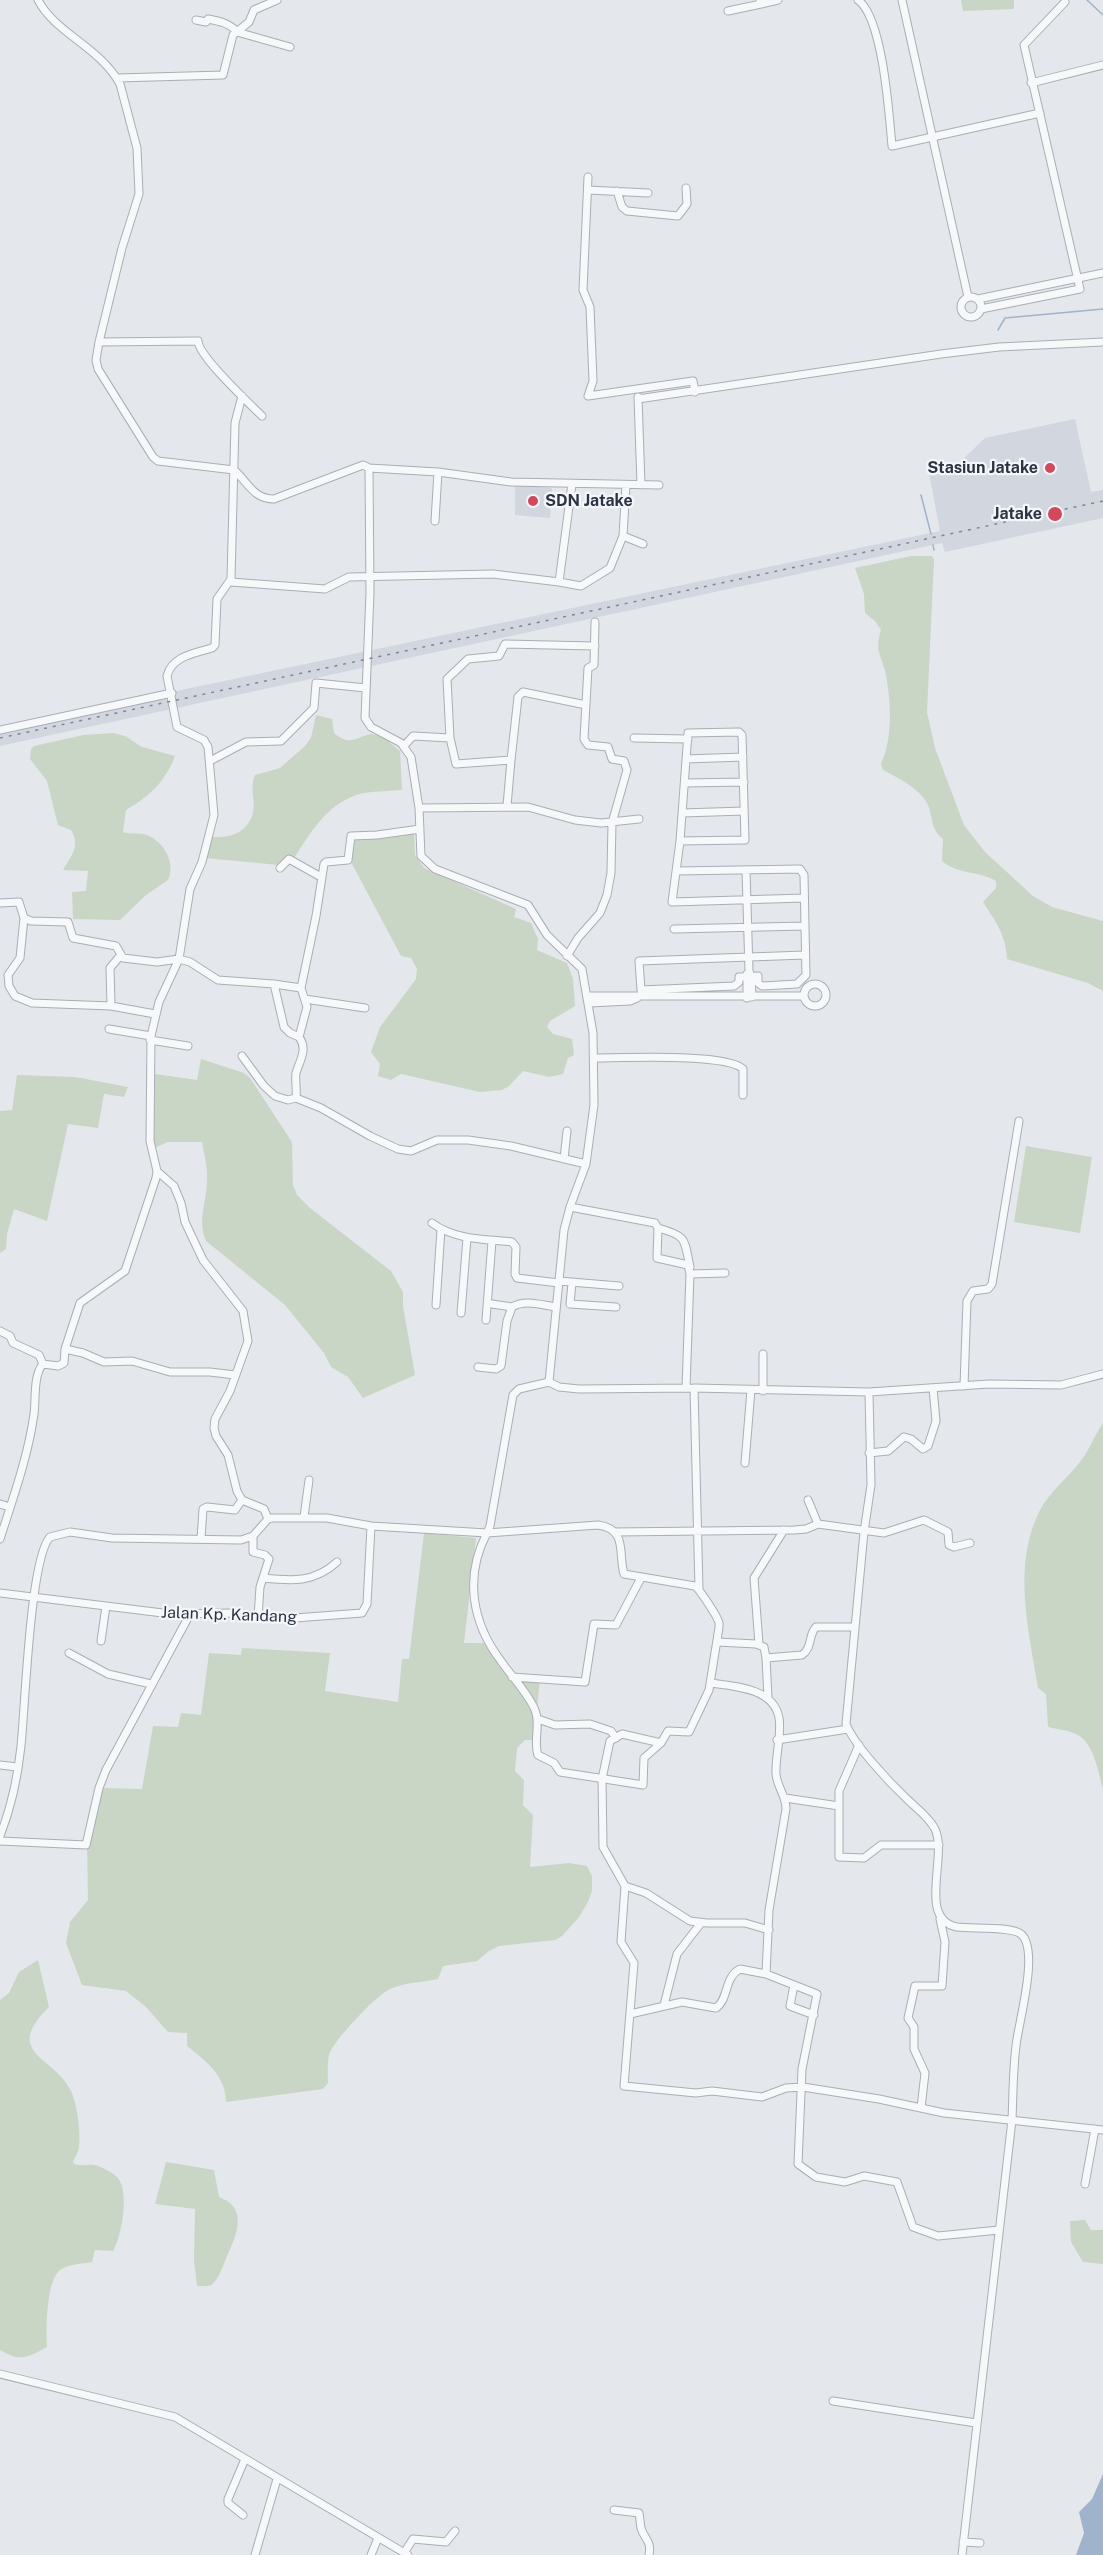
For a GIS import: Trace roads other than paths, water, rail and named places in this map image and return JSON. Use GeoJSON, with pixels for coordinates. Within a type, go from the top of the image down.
{"type":"FeatureCollection","features":[{"type":"Feature","properties":{"kind":"street"},"geometry":{"type":"LineString","coordinates":[[38,0],[53,19],[104,61],[117,78],[137,148],[139,194],[122,248],[96,360],[98,369],[153,457],[158,461],[234,470],[259,497],[274,499],[363,465],[369,468],[438,472],[511,482],[659,485]]}},
{"type":"Feature","properties":{"kind":"street"},"geometry":{"type":"LineString","coordinates":[[117,78],[224,75],[233,35],[249,22],[254,10],[277,0]]}},
{"type":"Feature","properties":{"kind":"street"},"geometry":{"type":"LineString","coordinates":[[728,11],[778,0]]}},
{"type":"Feature","properties":{"kind":"street"},"geometry":{"type":"LineString","coordinates":[[858,0],[869,11],[879,53],[886,86],[892,146],[1040,113]]}},
{"type":"Feature","properties":{"kind":"street"},"geometry":{"type":"LineString","coordinates":[[902,0],[910,27],[931,137],[968,297]]}},
{"type":"Feature","properties":{"kind":"street"},"geometry":{"type":"LineString","coordinates":[[968,297],[961,304],[963,314],[974,317],[981,309],[1080,289],[1024,45],[1065,2]]}},
{"type":"Feature","properties":{"kind":"street"},"geometry":{"type":"LineString","coordinates":[[196,20],[219,21],[233,27],[237,32],[290,47]]}},
{"type":"Feature","properties":{"kind":"street"},"geometry":{"type":"LineString","coordinates":[[1031,83],[1103,65]]}},
{"type":"Feature","properties":{"kind":"street"},"geometry":{"type":"LineString","coordinates":[[588,177],[583,290],[590,307],[593,381],[588,396],[693,381],[695,392]]}},
{"type":"Feature","properties":{"kind":"street"},"geometry":{"type":"LineString","coordinates":[[617,191],[622,207],[630,212],[678,216],[687,204],[686,188]]}},
{"type":"Feature","properties":{"kind":"street"},"geometry":{"type":"LineString","coordinates":[[588,190],[648,193]]}},
{"type":"Feature","properties":{"kind":"street"},"geometry":{"type":"LineString","coordinates":[[968,297],[978,299],[1103,273]]}},
{"type":"Feature","properties":{"kind":"street"},"geometry":{"type":"LineString","coordinates":[[978,299],[981,309]]}},
{"type":"Feature","properties":{"kind":"street"},"geometry":{"type":"LineString","coordinates":[[99,342],[198,341],[199,347],[262,416]]}},
{"type":"Feature","properties":{"kind":"street"},"geometry":{"type":"LineString","coordinates":[[638,399],[968,351],[1103,342]]}},
{"type":"Feature","properties":{"kind":"street"},"geometry":{"type":"LineString","coordinates":[[593,381],[601,394]]}},
{"type":"Feature","properties":{"kind":"street"},"geometry":{"type":"LineString","coordinates":[[637,389],[640,485]]}},
{"type":"Feature","properties":{"kind":"street"},"geometry":{"type":"LineString","coordinates":[[43,1364],[61,1365],[80,1303],[125,1270],[157,1171],[150,1141],[151,1038],[155,1014],[178,959],[190,889],[202,862],[214,815],[207,743],[177,727],[172,693],[167,683],[170,667],[183,657],[215,645],[217,599],[231,582],[236,417],[242,396]]}},
{"type":"Feature","properties":{"kind":"street"},"geometry":{"type":"LineString","coordinates":[[369,468],[370,577],[365,718],[368,724],[396,738],[411,757],[420,829],[420,852],[423,861],[435,869],[528,905],[547,936],[567,956],[580,965],[588,999],[595,1058],[594,1105],[586,1164],[570,1207],[563,1236],[549,1382]]}},
{"type":"Feature","properties":{"kind":"street"},"geometry":{"type":"LineString","coordinates":[[435,521],[438,472]]}},
{"type":"Feature","properties":{"kind":"street"},"geometry":{"type":"LineString","coordinates":[[559,582],[572,484]]}},
{"type":"Feature","properties":{"kind":"street"},"geometry":{"type":"LineString","coordinates":[[231,582],[325,589],[345,577],[493,574],[559,582],[575,587],[581,586],[610,568],[614,563],[622,536],[626,485]]}},
{"type":"Feature","properties":{"kind":"street"},"geometry":{"type":"LineString","coordinates":[[622,536],[643,544]]}},
{"type":"Feature","properties":{"kind":"street"},"geometry":{"type":"LineString","coordinates":[[567,956],[578,938],[600,913],[607,895],[611,873],[612,823],[627,770],[624,761],[612,759],[608,747],[588,745],[584,739],[588,668],[594,665],[596,622]]}},
{"type":"Feature","properties":{"kind":"street"},"geometry":{"type":"LineString","coordinates":[[512,760],[459,764],[455,761],[450,738],[447,679],[468,659],[499,657],[505,644],[595,646]]}},
{"type":"Feature","properties":{"kind":"street"},"geometry":{"type":"LineString","coordinates":[[210,761],[246,742],[281,741],[314,708],[316,683],[366,688]]}},
{"type":"Feature","properties":{"kind":"street"},"geometry":{"type":"LineString","coordinates":[[507,806],[518,697],[523,692],[586,705]]}},
{"type":"Feature","properties":{"kind":"street"},"geometry":{"type":"LineString","coordinates":[[0,730],[172,693]]}},
{"type":"Feature","properties":{"kind":"street"},"geometry":{"type":"LineString","coordinates":[[680,841],[745,840],[742,735],[739,732],[688,734],[680,841],[672,902],[804,898]]}},
{"type":"Feature","properties":{"kind":"street"},"geometry":{"type":"LineString","coordinates":[[404,746],[413,736],[450,738]]}},
{"type":"Feature","properties":{"kind":"street"},"geometry":{"type":"LineString","coordinates":[[634,738],[688,739]]}},
{"type":"Feature","properties":{"kind":"street"},"geometry":{"type":"LineString","coordinates":[[686,759],[743,757]]}},
{"type":"Feature","properties":{"kind":"street"},"geometry":{"type":"LineString","coordinates":[[685,783],[744,782]]}},
{"type":"Feature","properties":{"kind":"street"},"geometry":{"type":"LineString","coordinates":[[418,808],[528,807],[575,819],[612,823],[639,819]]}},
{"type":"Feature","properties":{"kind":"street"},"geometry":{"type":"LineString","coordinates":[[682,813],[744,811]]}},
{"type":"Feature","properties":{"kind":"street"},"geometry":{"type":"LineString","coordinates":[[299,1037],[307,1007],[301,988],[316,916],[321,877],[326,862],[348,860],[351,836],[420,829]]}},
{"type":"Feature","properties":{"kind":"street"},"geometry":{"type":"LineString","coordinates":[[280,868],[289,859],[321,877]]}},
{"type":"Feature","properties":{"kind":"street"},"geometry":{"type":"LineString","coordinates":[[676,871],[800,869],[804,876],[804,898],[806,955],[806,975],[797,984],[762,986],[758,983],[758,976],[749,975],[739,977],[739,982],[735,986],[641,990],[639,961],[806,955]]}},
{"type":"Feature","properties":{"kind":"street"},"geometry":{"type":"LineString","coordinates":[[746,870],[750,997]]}},
{"type":"Feature","properties":{"kind":"street"},"geometry":{"type":"LineString","coordinates":[[0,903],[19,902],[24,918],[20,958],[8,975],[9,986],[15,996],[32,1003],[111,1006],[155,1014]]}},
{"type":"Feature","properties":{"kind":"street"},"geometry":{"type":"LineString","coordinates":[[24,918],[31,921],[69,922],[73,938],[116,946],[120,956],[130,960],[157,962],[178,959],[198,965],[212,978],[218,980],[301,988]]}},
{"type":"Feature","properties":{"kind":"street"},"geometry":{"type":"LineString","coordinates":[[674,929],[805,926]]}},
{"type":"Feature","properties":{"kind":"street"},"geometry":{"type":"LineString","coordinates":[[111,1006],[110,968],[120,956]]}},
{"type":"Feature","properties":{"kind":"street"},"geometry":{"type":"LineString","coordinates":[[274,984],[284,1028],[299,1037],[303,1044],[303,1056],[296,1075],[296,1098]]}},
{"type":"Feature","properties":{"kind":"street"},"geometry":{"type":"LineString","coordinates":[[588,999],[630,1001],[637,998],[803,996]]}},
{"type":"Feature","properties":{"kind":"street"},"geometry":{"type":"LineString","coordinates":[[305,999],[365,1008]]}},
{"type":"Feature","properties":{"kind":"street"},"geometry":{"type":"LineString","coordinates":[[109,1029],[188,1046]]}},
{"type":"Feature","properties":{"kind":"street"},"geometry":{"type":"LineString","coordinates":[[242,1056],[264,1086],[275,1096],[288,1100],[296,1098],[333,1114],[378,1140],[404,1150],[414,1150],[437,1140],[468,1140],[511,1146],[586,1164]]}},
{"type":"Feature","properties":{"kind":"street"},"geometry":{"type":"LineString","coordinates":[[595,1058],[695,1059],[730,1062],[743,1069],[743,1095]]}},
{"type":"Feature","properties":{"kind":"street"},"geometry":{"type":"LineString","coordinates":[[964,1386],[968,1297],[973,1291],[988,1289],[992,1284],[1019,1121]]}},
{"type":"Feature","properties":{"kind":"street"},"geometry":{"type":"LineString","coordinates":[[564,1159],[567,1131]]}},
{"type":"Feature","properties":{"kind":"street"},"geometry":{"type":"LineString","coordinates":[[157,1171],[174,1186],[187,1227],[207,1266],[243,1311],[248,1341],[215,1419],[214,1428],[228,1455],[237,1491],[242,1500],[261,1507],[267,1512],[268,1519]]}},
{"type":"Feature","properties":{"kind":"street"},"geometry":{"type":"LineString","coordinates":[[570,1207],[656,1224],[658,1228],[657,1258],[685,1263],[690,1271]]}},
{"type":"Feature","properties":{"kind":"street"},"geometry":{"type":"LineString","coordinates":[[432,1223],[441,1229],[467,1238],[510,1242],[515,1245],[517,1278],[619,1286]]}},
{"type":"Feature","properties":{"kind":"street"},"geometry":{"type":"LineString","coordinates":[[658,1228],[679,1234],[685,1243],[690,1271],[690,1388],[699,1588],[719,1621],[709,1690],[689,1732],[668,1731],[661,1743],[644,1758],[643,1785],[560,1773],[554,1763],[538,1755],[537,1719],[531,1703],[489,1644],[475,1610],[474,1568],[479,1547],[490,1526],[513,1395],[525,1387],[549,1382],[559,1387],[579,1389],[690,1388],[869,1392],[964,1386],[1061,1385],[1103,1374]]}},
{"type":"Feature","properties":{"kind":"street"},"geometry":{"type":"LineString","coordinates":[[436,1305],[441,1229]]}},
{"type":"Feature","properties":{"kind":"street"},"geometry":{"type":"LineString","coordinates":[[461,1313],[467,1238]]}},
{"type":"Feature","properties":{"kind":"street"},"geometry":{"type":"LineString","coordinates":[[486,1320],[492,1241]]}},
{"type":"Feature","properties":{"kind":"street"},"geometry":{"type":"LineString","coordinates":[[690,1271],[725,1273]]}},
{"type":"Feature","properties":{"kind":"street"},"geometry":{"type":"LineString","coordinates":[[572,1282],[570,1304],[616,1307]]}},
{"type":"Feature","properties":{"kind":"street"},"geometry":{"type":"LineString","coordinates":[[492,1304],[512,1307],[529,1303],[556,1307]]}},
{"type":"Feature","properties":{"kind":"street"},"geometry":{"type":"LineString","coordinates":[[478,1367],[496,1369],[501,1366],[507,1321],[512,1307]]}},
{"type":"Feature","properties":{"kind":"street"},"geometry":{"type":"LineString","coordinates":[[0,1331],[10,1336],[14,1343],[39,1355],[43,1364]]}},
{"type":"Feature","properties":{"kind":"street"},"geometry":{"type":"LineString","coordinates":[[65,1349],[104,1362],[132,1361],[170,1372],[210,1372],[235,1375]]}},
{"type":"Feature","properties":{"kind":"street"},"geometry":{"type":"LineString","coordinates":[[763,1354],[763,1391]]}},
{"type":"Feature","properties":{"kind":"street"},"geometry":{"type":"LineString","coordinates":[[0,1539],[19,1479],[32,1425],[39,1371],[43,1364]]}},
{"type":"Feature","properties":{"kind":"street"},"geometry":{"type":"LineString","coordinates":[[869,1453],[888,1451],[904,1437],[909,1438],[922,1449],[928,1446],[936,1421],[933,1388]]}},
{"type":"Feature","properties":{"kind":"street"},"geometry":{"type":"LineString","coordinates":[[745,1463],[751,1390]]}},
{"type":"Feature","properties":{"kind":"street"},"geometry":{"type":"LineString","coordinates":[[869,1392],[871,1485],[854,1627],[851,1688],[845,1719],[848,1729],[860,1745],[894,1786],[926,1817],[934,1828],[939,1845],[935,1899],[945,1942],[942,1986],[915,1986],[908,2019],[914,2027],[914,2049],[925,2073],[921,2108]]}},
{"type":"Feature","properties":{"kind":"street"},"geometry":{"type":"LineString","coordinates":[[303,1517],[309,1480]]}},
{"type":"Feature","properties":{"kind":"street"},"geometry":{"type":"LineString","coordinates":[[201,1539],[202,1509],[207,1507],[236,1510],[242,1500]]}},
{"type":"Feature","properties":{"kind":"street"},"geometry":{"type":"LineString","coordinates":[[808,1500],[818,1524]]}},
{"type":"Feature","properties":{"kind":"street"},"geometry":{"type":"LineString","coordinates":[[0,1504],[10,1506]]}},
{"type":"Feature","properties":{"kind":"street"},"geometry":{"type":"LineString","coordinates":[[0,1836],[17,1767],[34,1598],[43,1549],[46,1541],[55,1535],[82,1533],[112,1538],[241,1540],[253,1536],[268,1519],[303,1517],[327,1518],[371,1526],[486,1533],[605,1526],[614,1532],[620,1542],[624,1574],[699,1588]]}},
{"type":"Feature","properties":{"kind":"street"},"geometry":{"type":"LineString","coordinates":[[614,1532],[784,1530],[807,1529],[818,1524],[864,1532],[887,1533],[924,1520],[947,1530],[949,1545],[954,1547],[969,1543]]}},
{"type":"Feature","properties":{"kind":"street","name":"Jalan Kp. Kandang"},"geometry":{"type":"LineString","coordinates":[[0,1593],[190,1614],[233,1613],[289,1619],[356,1614],[364,1611],[367,1604],[371,1526]]}},
{"type":"Feature","properties":{"kind":"street"},"geometry":{"type":"LineString","coordinates":[[759,1644],[754,1578],[784,1530]]}},
{"type":"Feature","properties":{"kind":"street"},"geometry":{"type":"LineString","coordinates":[[253,1536],[253,1552],[265,1555],[269,1559],[259,1593],[258,1617]]}},
{"type":"Feature","properties":{"kind":"street"},"geometry":{"type":"LineString","coordinates":[[263,1578],[306,1580],[320,1575],[337,1562]]}},
{"type":"Feature","properties":{"kind":"street"},"geometry":{"type":"LineString","coordinates":[[512,1677],[585,1682],[594,1624],[616,1625],[641,1578]]}},
{"type":"Feature","properties":{"kind":"street"},"geometry":{"type":"LineString","coordinates":[[101,1641],[106,1606]]}},
{"type":"Feature","properties":{"kind":"street"},"geometry":{"type":"LineString","coordinates":[[0,1841],[86,1845],[103,1778],[190,1614]]}},
{"type":"Feature","properties":{"kind":"street"},"geometry":{"type":"LineString","coordinates":[[766,1658],[802,1655],[810,1646],[813,1630],[820,1625],[854,1627]]}},
{"type":"Feature","properties":{"kind":"street"},"geometry":{"type":"LineString","coordinates":[[717,1640],[721,1643],[759,1644],[765,1648],[768,1698],[779,1718],[777,1783],[785,1798],[785,1815],[770,1910],[766,1974]]}},
{"type":"Feature","properties":{"kind":"street"},"geometry":{"type":"LineString","coordinates":[[69,1653],[108,1674],[151,1684]]}},
{"type":"Feature","properties":{"kind":"street"},"geometry":{"type":"LineString","coordinates":[[710,1683],[742,1688],[768,1698]]}},
{"type":"Feature","properties":{"kind":"street"},"geometry":{"type":"LineString","coordinates":[[537,1719],[555,1725],[590,1724],[612,1731],[616,1738]]}},
{"type":"Feature","properties":{"kind":"street"},"geometry":{"type":"LineString","coordinates":[[777,1740],[848,1729]]}},
{"type":"Feature","properties":{"kind":"street"},"geometry":{"type":"LineString","coordinates":[[661,1743],[622,1734],[610,1741],[602,1779],[603,1847],[626,1886],[621,1942],[634,1963],[624,2086],[762,2097],[786,2088],[803,2087],[953,2114],[1103,2130]]}},
{"type":"Feature","properties":{"kind":"street"},"geometry":{"type":"LineString","coordinates":[[860,1745],[839,1791],[839,1857],[864,1858],[881,1845],[939,1845]]}},
{"type":"Feature","properties":{"kind":"street"},"geometry":{"type":"LineString","coordinates":[[0,1766],[17,1767]]}},
{"type":"Feature","properties":{"kind":"street"},"geometry":{"type":"LineString","coordinates":[[785,1798],[839,1806]]}},
{"type":"Feature","properties":{"kind":"street"},"geometry":{"type":"LineString","coordinates":[[626,1886],[646,1893],[684,1918],[701,1923],[745,1923],[769,1930]]}},
{"type":"Feature","properties":{"kind":"street"},"geometry":{"type":"LineString","coordinates":[[940,1916],[949,1926],[1019,1933],[1025,1941],[1028,1980],[1015,2048],[1012,2120],[962,2555]]}},
{"type":"Feature","properties":{"kind":"street"},"geometry":{"type":"LineString","coordinates":[[664,2005],[677,1954],[701,1923]]}},
{"type":"Feature","properties":{"kind":"street"},"geometry":{"type":"LineString","coordinates":[[630,2014],[664,2005],[687,2002],[716,2008],[721,2003],[728,1983],[737,1971],[749,1970],[766,1974],[817,1994],[803,2062],[798,2164],[816,2177],[844,2181],[864,2176],[897,2181],[913,2227],[938,2236],[999,2230]]}},
{"type":"Feature","properties":{"kind":"street"},"geometry":{"type":"LineString","coordinates":[[794,1985],[790,2006],[814,2015]]}},
{"type":"Feature","properties":{"kind":"street"},"geometry":{"type":"LineString","coordinates":[[1085,2184],[1095,2129]]}},
{"type":"Feature","properties":{"kind":"street"},"geometry":{"type":"LineString","coordinates":[[0,2374],[175,2417],[406,2554],[412,2539],[446,2542],[455,2531]]}},
{"type":"Feature","properties":{"kind":"street"},"geometry":{"type":"LineString","coordinates":[[833,2401],[976,2423]]}},
{"type":"Feature","properties":{"kind":"street"},"geometry":{"type":"LineString","coordinates":[[243,2515],[228,2503],[228,2499],[245,2459]]}},
{"type":"Feature","properties":{"kind":"street"},"geometry":{"type":"LineString","coordinates":[[255,2555],[277,2479]]}},
{"type":"Feature","properties":{"kind":"street"},"geometry":{"type":"LineString","coordinates":[[614,2510],[639,2513],[641,2530],[651,2547],[649,2555]]}},
{"type":"Feature","properties":{"kind":"street"},"geometry":{"type":"LineString","coordinates":[[371,2555],[378,2538]]}},
{"type":"Feature","properties":{"kind":"street"},"geometry":{"type":"LineString","coordinates":[[963,2542],[981,2543]]}},
{"type":"Feature","properties":{"kind":"water"},"geometry":{"type":"Polygon","coordinates":[[[1103,2474],[1103,2555],[1076,2555],[1084,2533],[1079,2512],[1092,2499],[1103,2474]]]}},
{"type":"Feature","properties":{"kind":"waterway"},"geometry":{"type":"LineString","coordinates":[[1087,0],[1103,15]]}},
{"type":"Feature","properties":{"kind":"waterway"},"geometry":{"type":"LineString","coordinates":[[998,330],[1005,318],[1103,309]]}},
{"type":"Feature","properties":{"kind":"waterway"},"geometry":{"type":"LineString","coordinates":[[921,495],[931,534]]}},
{"type":"Feature","properties":{"kind":"waterway"},"geometry":{"type":"LineString","coordinates":[[933,545],[934,550]]}},
{"type":"Feature","properties":{"kind":"railway"},"geometry":{"type":"LineString","coordinates":[[0,738],[1103,501]]}},
{"type":"Feature","properties":{"kind":"place","name":"Stasiun Jatake"},"geometry":{"type":"Point","coordinates":[1050,468]}},
{"type":"Feature","properties":{"kind":"place","name":"SDN Jatake"},"geometry":{"type":"Point","coordinates":[533,501]}},
{"type":"Feature","properties":{"kind":"place","name":"Jatake"},"geometry":{"type":"Point","coordinates":[1055,514]}}]}
